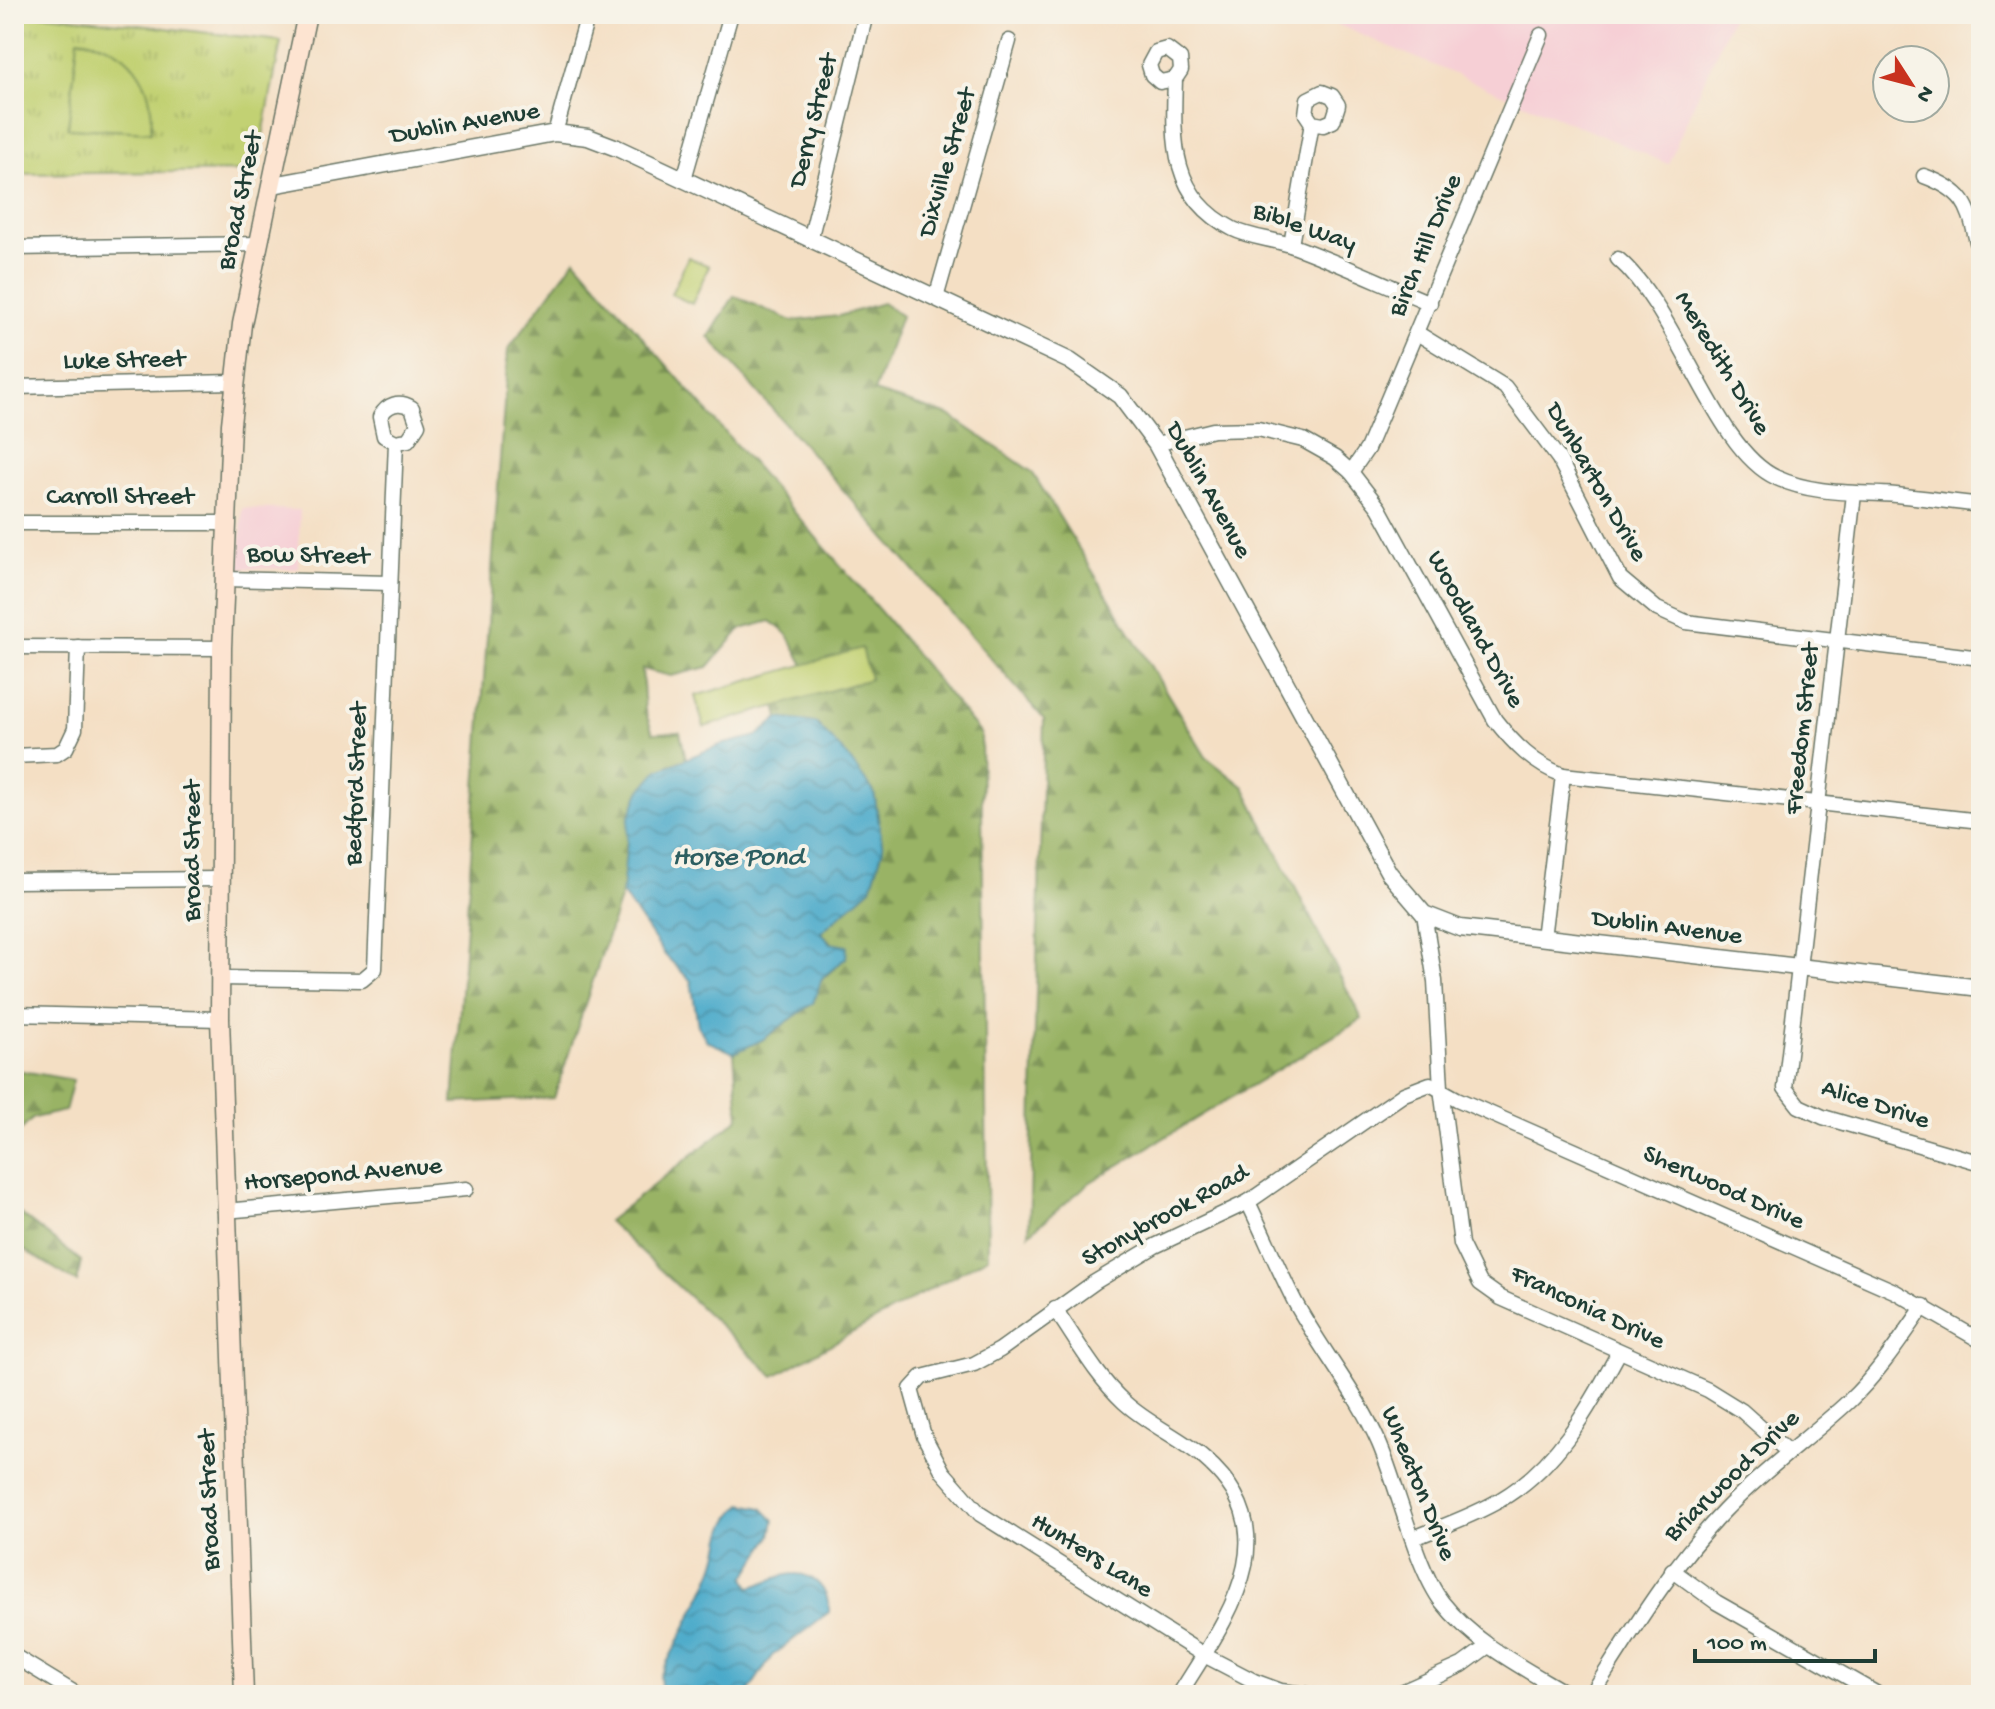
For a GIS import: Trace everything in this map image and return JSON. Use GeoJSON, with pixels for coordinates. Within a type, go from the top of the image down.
{"type":"FeatureCollection","features":[{"type":"Feature","properties":{"kind":"main road","name":"Broad Street"},"geometry":{"type":"LineString","coordinates":[[244,1695],[220,1019],[222,648],[234,382],[242,324],[307,14]]}},
{"type":"Feature","properties":{"kind":"street"},"geometry":{"type":"LineString","coordinates":[[555,133],[588,14]]}},
{"type":"Feature","properties":{"kind":"street"},"geometry":{"type":"LineString","coordinates":[[684,179],[731,14]]}},
{"type":"Feature","properties":{"kind":"street","name":"Derry Street"},"geometry":{"type":"LineString","coordinates":[[810,240],[866,14]]}},
{"type":"Feature","properties":{"kind":"street","name":"Birch Hill Drive"},"geometry":{"type":"LineString","coordinates":[[1351,472],[1367,449],[1541,35]]}},
{"type":"Feature","properties":{"kind":"street","name":"Dixville Street"},"geometry":{"type":"LineString","coordinates":[[936,298],[1009,41]]}},
{"type":"Feature","properties":{"kind":"street","name":"Bible Way"},"geometry":{"type":"LineString","coordinates":[[1175,79],[1175,156],[1192,193],[1234,230],[1291,245],[1430,303]]}},
{"type":"Feature","properties":{"kind":"street"},"geometry":{"type":"LineString","coordinates":[[1291,245],[1312,123]]}},
{"type":"Feature","properties":{"kind":"street","name":"Dublin Avenue"},"geometry":{"type":"LineString","coordinates":[[273,185],[555,133],[588,137],[684,179],[1070,361],[1104,382],[1132,409],[1156,444],[1389,873],[1424,914],[1460,928],[1981,988]]}},
{"type":"Feature","properties":{"kind":"street"},"geometry":{"type":"LineString","coordinates":[[1924,176],[1946,184],[1966,202],[1981,257]]}},
{"type":"Feature","properties":{"kind":"street"},"geometry":{"type":"LineString","coordinates":[[14,248],[260,244]]}},
{"type":"Feature","properties":{"kind":"street","name":"Meredith Drive"},"geometry":{"type":"LineString","coordinates":[[1618,259],[1647,289],[1725,424],[1755,464],[1788,482],[1854,494],[1981,505]]}},
{"type":"Feature","properties":{"kind":"street","name":"Dunbarton Drive"},"geometry":{"type":"LineString","coordinates":[[1417,333],[1494,378],[1521,405],[1559,459],[1620,578],[1636,595],[1686,622],[1981,658]]}},
{"type":"Feature","properties":{"kind":"street","name":"Luke Street"},"geometry":{"type":"LineString","coordinates":[[14,387],[234,382]]}},
{"type":"Feature","properties":{"kind":"street","name":"Woodland Drive"},"geometry":{"type":"LineString","coordinates":[[1156,444],[1237,427],[1273,431],[1319,448],[1351,472],[1394,533],[1495,720],[1530,758],[1563,775],[1981,821]]}},
{"type":"Feature","properties":{"kind":"street","name":"Bedford Street"},"geometry":{"type":"LineString","coordinates":[[220,978],[362,980],[375,969],[396,442]]}},
{"type":"Feature","properties":{"kind":"street","name":"Freedom Street"},"geometry":{"type":"LineString","coordinates":[[1798,969],[1820,803],[1854,494]]}},
{"type":"Feature","properties":{"kind":"street","name":"Carroll Street"},"geometry":{"type":"LineString","coordinates":[[14,523],[227,523]]}},
{"type":"Feature","properties":{"kind":"street","name":"Bow Street"},"geometry":{"type":"LineString","coordinates":[[225,579],[390,583]]}},
{"type":"Feature","properties":{"kind":"street"},"geometry":{"type":"LineString","coordinates":[[14,647],[222,648]]}},
{"type":"Feature","properties":{"kind":"street"},"geometry":{"type":"LineString","coordinates":[[14,756],[57,754],[71,740],[78,647]]}},
{"type":"Feature","properties":{"kind":"street"},"geometry":{"type":"LineString","coordinates":[[1543,938],[1563,775]]}},
{"type":"Feature","properties":{"kind":"street"},"geometry":{"type":"LineString","coordinates":[[14,881],[219,879]]}},
{"type":"Feature","properties":{"kind":"street","name":"Franconia Drive"},"geometry":{"type":"LineString","coordinates":[[1424,914],[1435,981],[1441,1088],[1461,1244],[1480,1283],[1501,1298],[1708,1390],[1742,1411],[1787,1451]]}},
{"type":"Feature","properties":{"kind":"street","name":"Alice Drive"},"geometry":{"type":"LineString","coordinates":[[1798,969],[1785,1080],[1790,1098],[1823,1117],[1981,1163]]}},
{"type":"Feature","properties":{"kind":"street"},"geometry":{"type":"LineString","coordinates":[[14,1014],[220,1019]]}},
{"type":"Feature","properties":{"kind":"street","name":"Stonybrook Road"},"geometry":{"type":"LineString","coordinates":[[911,1389],[922,1377],[974,1364],[1000,1350],[1055,1309],[1155,1246],[1248,1202],[1404,1094],[1430,1084],[1441,1088]]}},
{"type":"Feature","properties":{"kind":"street","name":"Sherwood Drive"},"geometry":{"type":"LineString","coordinates":[[1441,1088],[1457,1099],[1924,1306],[1981,1341]]}},
{"type":"Feature","properties":{"kind":"street","name":"Horsepond Avenue"},"geometry":{"type":"LineString","coordinates":[[225,1211],[466,1189]]}},
{"type":"Feature","properties":{"kind":"street","name":"Wheaton Drive"},"geometry":{"type":"LineString","coordinates":[[1248,1202],[1295,1302],[1354,1394],[1379,1442],[1439,1599],[1462,1626],[1488,1646],[1569,1695]]}},
{"type":"Feature","properties":{"kind":"street","name":"Briarwood Drive"},"geometry":{"type":"LineString","coordinates":[[1591,1695],[1672,1570],[1724,1511],[1787,1451],[1849,1401],[1892,1353],[1924,1306]]}},
{"type":"Feature","properties":{"kind":"street"},"geometry":{"type":"LineString","coordinates":[[1055,1309],[1105,1381],[1137,1411],[1206,1460],[1225,1481],[1238,1505],[1248,1546],[1241,1589],[1179,1695]]}},
{"type":"Feature","properties":{"kind":"street"},"geometry":{"type":"LineString","coordinates":[[1414,1538],[1498,1502],[1541,1469],[1586,1412],[1619,1352]]}},
{"type":"Feature","properties":{"kind":"street","name":"Hunters Lane"},"geometry":{"type":"LineString","coordinates":[[911,1389],[924,1436],[943,1472],[980,1514],[1204,1655],[1254,1681],[1281,1691],[1312,1695]]}},
{"type":"Feature","properties":{"kind":"street"},"geometry":{"type":"LineString","coordinates":[[1672,1570],[1716,1602],[1879,1695]]}},
{"type":"Feature","properties":{"kind":"street"},"geometry":{"type":"LineString","coordinates":[[1395,1695],[1462,1665],[1488,1646]]}},
{"type":"Feature","properties":{"kind":"street"},"geometry":{"type":"LineString","coordinates":[[14,1656],[78,1695]]}},
{"type":"Feature","properties":{"kind":"shaded area"},"geometry":{"type":"Polygon","coordinates":[[[1312,14],[1733,14],[1668,164],[1312,14]]]}},
{"type":"Feature","properties":{"kind":"shaded area"},"geometry":{"type":"Polygon","coordinates":[[[242,508],[300,510],[298,569],[240,568],[242,508]]]}},
{"type":"Feature","properties":{"kind":"green space"},"geometry":{"type":"Polygon","coordinates":[[[14,15],[50,15],[281,41],[256,171],[14,174],[14,15]]]}},
{"type":"Feature","properties":{"kind":"green space"},"geometry":{"type":"Polygon","coordinates":[[[78,39],[112,48],[136,68],[149,97],[151,132],[68,128],[78,39]]]}},
{"type":"Feature","properties":{"kind":"green space"},"geometry":{"type":"Polygon","coordinates":[[[688,257],[709,266],[692,304],[671,294],[688,257]]]}},
{"type":"Feature","properties":{"kind":"green space"},"geometry":{"type":"Polygon","coordinates":[[[575,259],[885,617],[981,734],[988,1257],[774,1376],[608,1221],[739,1118],[734,1053],[762,1040],[813,1003],[822,979],[846,958],[821,932],[871,888],[883,849],[874,792],[816,723],[779,718],[776,706],[870,679],[862,649],[804,665],[788,635],[771,621],[741,629],[708,667],[671,676],[642,669],[645,711],[653,733],[680,732],[686,759],[658,770],[627,858],[622,893],[554,1098],[453,1103],[508,350],[575,259]]]}},
{"type":"Feature","properties":{"kind":"green space"},"geometry":{"type":"Polygon","coordinates":[[[734,296],[792,321],[839,316],[882,303],[901,316],[874,392],[949,415],[1032,472],[1206,757],[1244,787],[1362,1019],[1089,1183],[1029,1234],[1044,719],[709,337],[734,296]]]}},
{"type":"Feature","properties":{"kind":"green space"},"geometry":{"type":"Polygon","coordinates":[[[862,648],[870,679],[704,727],[695,696],[862,648]]]}},
{"type":"Feature","properties":{"kind":"green space"},"geometry":{"type":"Polygon","coordinates":[[[14,1072],[73,1080],[65,1111],[33,1118],[14,1137],[14,1072]]]}},
{"type":"Feature","properties":{"kind":"green space"},"geometry":{"type":"Polygon","coordinates":[[[14,1209],[81,1261],[77,1282],[14,1244],[14,1209]]]}},
{"type":"Feature","properties":{"kind":"water","name":"Horse Pond"},"geometry":{"type":"Polygon","coordinates":[[[779,718],[816,723],[847,756],[874,792],[883,849],[871,888],[821,932],[830,943],[847,946],[846,958],[822,978],[813,1003],[762,1040],[734,1053],[707,1041],[698,1026],[691,981],[665,955],[622,893],[629,818],[640,791],[658,770],[720,745],[757,736],[779,718]]]}},
{"type":"Feature","properties":{"kind":"water"},"geometry":{"type":"Polygon","coordinates":[[[742,1504],[762,1508],[774,1520],[771,1536],[745,1578],[750,1587],[794,1574],[809,1577],[824,1591],[829,1612],[772,1656],[746,1695],[662,1695],[660,1676],[707,1584],[728,1521],[742,1504]]]}}]}
